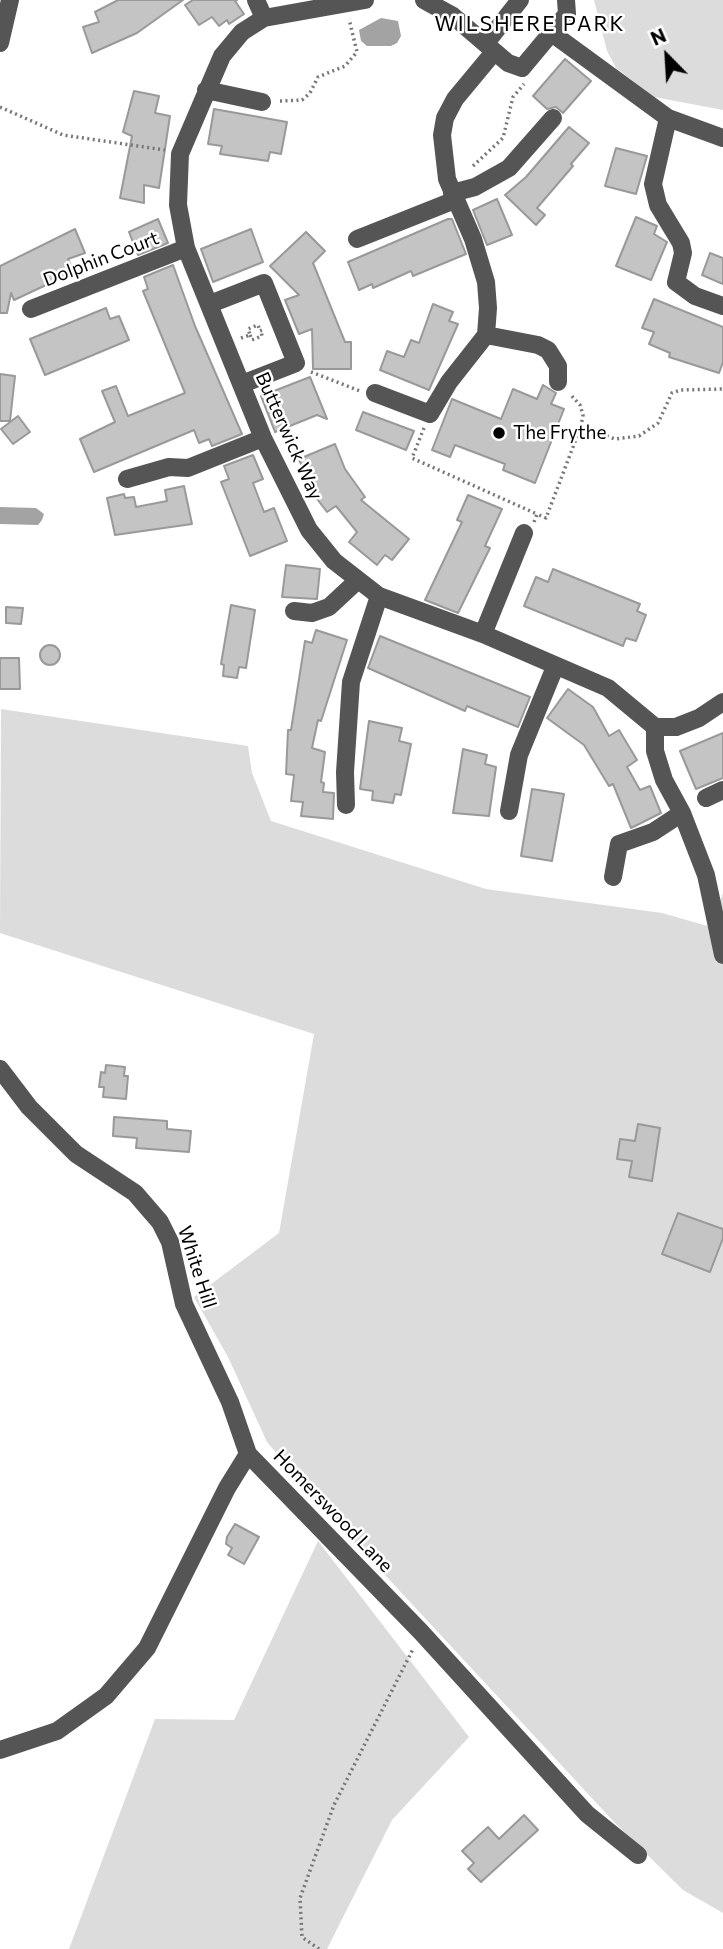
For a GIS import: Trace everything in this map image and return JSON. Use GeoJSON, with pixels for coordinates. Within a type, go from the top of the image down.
{"type":"FeatureCollection","features":[{"type":"Feature","properties":{"kind":"street"},"geometry":{"type":"LineString","coordinates":[[0,43],[10,0]]}},
{"type":"Feature","properties":{"kind":"street"},"geometry":{"type":"LineString","coordinates":[[256,0],[264,18]]}},
{"type":"Feature","properties":{"kind":"street","name":"Butterwick Way"},"geometry":{"type":"LineString","coordinates":[[365,0],[264,18],[232,42],[222,56],[206,90],[180,154],[178,205],[186,248],[263,438],[309,530],[321,547],[356,581],[379,596],[483,634],[608,688],[655,727]]}},
{"type":"Feature","properties":{"kind":"street"},"geometry":{"type":"LineString","coordinates":[[425,0],[440,7],[490,47],[522,68],[567,14],[566,0]]}},
{"type":"Feature","properties":{"kind":"street"},"geometry":{"type":"LineString","coordinates":[[375,393],[430,414],[449,382],[486,335],[486,282],[473,239],[451,191],[442,135],[445,118],[455,99],[520,0]]}},
{"type":"Feature","properties":{"kind":"street"},"geometry":{"type":"LineString","coordinates":[[553,34],[668,118],[723,138]]}},
{"type":"Feature","properties":{"kind":"street"},"geometry":{"type":"LineString","coordinates":[[206,90],[262,102]]}},
{"type":"Feature","properties":{"kind":"street"},"geometry":{"type":"LineString","coordinates":[[357,239],[451,191],[475,187],[509,168],[553,118]]}},
{"type":"Feature","properties":{"kind":"street"},"geometry":{"type":"LineString","coordinates":[[668,118],[653,184],[658,205],[681,243],[683,253],[676,282],[695,296],[723,306]]}},
{"type":"Feature","properties":{"kind":"street","name":"Dolphin Court"},"geometry":{"type":"LineString","coordinates":[[31,309],[186,248]]}},
{"type":"Feature","properties":{"kind":"street"},"geometry":{"type":"LineString","coordinates":[[210,304],[264,283],[296,363],[242,384]]}},
{"type":"Feature","properties":{"kind":"street"},"geometry":{"type":"LineString","coordinates":[[486,335],[538,345],[548,350],[558,366],[558,382]]}},
{"type":"Feature","properties":{"kind":"street"},"geometry":{"type":"LineString","coordinates":[[127,479],[169,467],[197,465],[263,438]]}},
{"type":"Feature","properties":{"kind":"street"},"geometry":{"type":"LineString","coordinates":[[483,634],[524,533]]}},
{"type":"Feature","properties":{"kind":"street"},"geometry":{"type":"LineString","coordinates":[[294,611],[312,613],[329,607],[356,581]]}},
{"type":"Feature","properties":{"kind":"street"},"geometry":{"type":"LineString","coordinates":[[346,805],[345,772],[351,682],[379,596]]}},
{"type":"Feature","properties":{"kind":"street"},"geometry":{"type":"LineString","coordinates":[[509,811],[519,755],[555,667]]}},
{"type":"Feature","properties":{"kind":"street"},"geometry":{"type":"LineString","coordinates":[[723,702],[699,718],[676,727],[655,727],[655,751],[664,780],[682,813],[706,875],[723,954]]}},
{"type":"Feature","properties":{"kind":"street"},"geometry":{"type":"LineString","coordinates":[[706,798],[723,790]]}},
{"type":"Feature","properties":{"kind":"street"},"geometry":{"type":"LineString","coordinates":[[613,877],[619,844],[653,832],[682,813]]}},
{"type":"Feature","properties":{"kind":"street","name":"White Hill"},"geometry":{"type":"LineString","coordinates":[[0,1069],[29,1107],[76,1154],[135,1193],[160,1222],[170,1242],[184,1304],[230,1402],[248,1454]]}},
{"type":"Feature","properties":{"kind":"street","name":"Homerswood Lane"},"geometry":{"type":"LineString","coordinates":[[0,1750],[57,1731],[106,1696],[147,1648],[221,1499],[248,1454],[421,1632],[587,1814],[638,1855]]}},
{"type":"Feature","properties":{"kind":"path"},"geometry":{"type":"LineString","coordinates":[[262,102],[302,100],[310,93],[318,77],[345,66],[356,51],[346,3]]}},
{"type":"Feature","properties":{"kind":"path"},"geometry":{"type":"LineString","coordinates":[[451,191],[503,138],[513,97],[524,86],[522,68]]}},
{"type":"Feature","properties":{"kind":"path"},"geometry":{"type":"LineString","coordinates":[[0,107],[63,135],[180,154]]}},
{"type":"Feature","properties":{"kind":"path"},"geometry":{"type":"LineString","coordinates":[[226,345],[250,335],[252,340],[262,336],[260,331],[280,323]]}},
{"type":"Feature","properties":{"kind":"path"},"geometry":{"type":"LineString","coordinates":[[296,363],[306,370],[369,395],[375,393]]}},
{"type":"Feature","properties":{"kind":"path"},"geometry":{"type":"LineString","coordinates":[[430,414],[412,458],[546,518],[583,415],[580,405],[558,382]]}},
{"type":"Feature","properties":{"kind":"path"},"geometry":{"type":"LineString","coordinates":[[581,426],[615,439],[639,436],[657,423],[672,393],[680,390],[723,389]]}},
{"type":"Feature","properties":{"kind":"path"},"geometry":{"type":"LineString","coordinates":[[524,533],[531,530],[537,514]]}},
{"type":"Feature","properties":{"kind":"path"},"geometry":{"type":"LineString","coordinates":[[319,1949],[302,1937],[300,1898],[334,1805],[421,1632]]}},
{"type":"Feature","properties":{"kind":"shaded area"},"geometry":{"type":"Polygon","coordinates":[[[594,0],[723,0],[723,110],[654,97],[616,68],[607,51],[594,0]]]}},
{"type":"Feature","properties":{"kind":"shaded area"},"geometry":{"type":"Polygon","coordinates":[[[381,18],[398,21],[401,36],[397,43],[391,46],[367,46],[361,41],[359,30],[381,18]]]}},
{"type":"Feature","properties":{"kind":"shaded area"},"geometry":{"type":"Polygon","coordinates":[[[0,507],[36,508],[44,514],[38,525],[0,524],[0,507]]]}},
{"type":"Feature","properties":{"kind":"shaded area"},"geometry":{"type":"Polygon","coordinates":[[[1,709],[248,746],[252,773],[271,821],[486,889],[662,913],[711,927],[723,893],[723,1913],[683,1890],[615,1823],[321,1506],[267,1442],[228,1357],[194,1297],[279,1233],[314,1034],[0,933],[1,709]]]}},
{"type":"Feature","properties":{"kind":"shaded area"},"geometry":{"type":"Polygon","coordinates":[[[318,1541],[469,1737],[392,1820],[327,1949],[69,1949],[155,1719],[234,1720],[318,1541]]]}},
{"type":"Feature","properties":{"kind":"building"},"geometry":{"type":"Polygon","coordinates":[[[118,0],[183,0],[137,33],[92,53],[83,27],[99,22],[95,12],[118,0]]]}},
{"type":"Feature","properties":{"kind":"building"},"geometry":{"type":"Polygon","coordinates":[[[193,0],[237,0],[235,1],[244,14],[229,24],[227,20],[219,26],[212,17],[199,25],[185,5],[193,0]]]}},
{"type":"Feature","properties":{"kind":"building"},"geometry":{"type":"Polygon","coordinates":[[[565,59],[591,81],[563,113],[556,107],[547,109],[533,96],[565,59]]]}},
{"type":"Feature","properties":{"kind":"building"},"geometry":{"type":"Polygon","coordinates":[[[134,91],[159,96],[155,113],[170,116],[159,188],[144,185],[144,203],[120,198],[132,136],[123,132],[134,91]]]}},
{"type":"Feature","properties":{"kind":"building"},"geometry":{"type":"Polygon","coordinates":[[[214,109],[287,122],[281,154],[270,152],[268,161],[220,154],[222,146],[208,144],[214,109]]]}},
{"type":"Feature","properties":{"kind":"building"},"geometry":{"type":"Polygon","coordinates":[[[569,127],[589,143],[537,208],[545,215],[536,225],[505,195],[526,177],[569,127]]]}},
{"type":"Feature","properties":{"kind":"building"},"geometry":{"type":"Polygon","coordinates":[[[616,148],[647,156],[636,194],[605,186],[616,148]]]}},
{"type":"Feature","properties":{"kind":"building"},"geometry":{"type":"Polygon","coordinates":[[[497,199],[512,235],[487,245],[473,210],[497,199]]]}},
{"type":"Feature","properties":{"kind":"building"},"geometry":{"type":"Polygon","coordinates":[[[636,217],[657,226],[654,234],[667,242],[651,280],[616,266],[636,217]]]}},
{"type":"Feature","properties":{"kind":"building"},"geometry":{"type":"Polygon","coordinates":[[[158,219],[168,243],[138,255],[129,232],[158,219]]]}},
{"type":"Feature","properties":{"kind":"building"},"geometry":{"type":"Polygon","coordinates":[[[452,219],[466,254],[413,276],[411,271],[373,288],[372,284],[359,290],[348,262],[452,219]]]}},
{"type":"Feature","properties":{"kind":"building"},"geometry":{"type":"Polygon","coordinates":[[[75,229],[85,253],[68,259],[74,272],[14,300],[11,293],[7,313],[0,313],[0,266],[75,229]]]}},
{"type":"Feature","properties":{"kind":"building"},"geometry":{"type":"Polygon","coordinates":[[[251,229],[263,262],[213,282],[201,249],[251,229]]]}},
{"type":"Feature","properties":{"kind":"building"},"geometry":{"type":"Polygon","coordinates":[[[306,232],[325,251],[313,263],[345,342],[351,342],[351,369],[313,369],[312,329],[299,334],[285,300],[299,295],[270,266],[306,232]]]}},
{"type":"Feature","properties":{"kind":"building"},"geometry":{"type":"Polygon","coordinates":[[[710,253],[723,258],[723,284],[702,275],[710,253]]]}},
{"type":"Feature","properties":{"kind":"building"},"geometry":{"type":"Polygon","coordinates":[[[173,265],[195,326],[242,434],[212,446],[209,439],[199,443],[194,430],[94,472],[80,439],[115,422],[102,391],[116,386],[128,416],[185,393],[143,291],[148,289],[144,277],[173,265]]]}},
{"type":"Feature","properties":{"kind":"building"},"geometry":{"type":"Polygon","coordinates":[[[654,299],[723,327],[723,362],[719,373],[669,357],[670,353],[649,344],[654,332],[642,328],[654,299]]]}},
{"type":"Feature","properties":{"kind":"building"},"geometry":{"type":"Polygon","coordinates":[[[433,304],[453,312],[449,321],[458,324],[429,390],[380,370],[387,351],[404,357],[411,340],[419,343],[433,304]]]}},
{"type":"Feature","properties":{"kind":"building"},"geometry":{"type":"Polygon","coordinates":[[[106,308],[110,319],[119,316],[129,340],[45,375],[30,339],[106,308]]]}},
{"type":"Feature","properties":{"kind":"building"},"geometry":{"type":"Polygon","coordinates":[[[0,374],[15,376],[10,421],[0,421],[0,374]]]}},
{"type":"Feature","properties":{"kind":"building"},"geometry":{"type":"Polygon","coordinates":[[[310,377],[327,419],[317,415],[275,432],[261,396],[310,377]]]}},
{"type":"Feature","properties":{"kind":"building","name":"The Frythe"},"geometry":{"type":"Polygon","coordinates":[[[543,385],[556,393],[551,404],[564,409],[535,483],[503,470],[505,464],[455,445],[450,457],[432,450],[452,399],[501,419],[513,389],[537,399],[543,385]]]}},
{"type":"Feature","properties":{"kind":"building"},"geometry":{"type":"Polygon","coordinates":[[[363,412],[414,431],[406,450],[356,430],[363,412]]]}},
{"type":"Feature","properties":{"kind":"building"},"geometry":{"type":"Polygon","coordinates":[[[18,416],[30,432],[13,444],[1,429],[18,416]]]}},
{"type":"Feature","properties":{"kind":"building"},"geometry":{"type":"Polygon","coordinates":[[[335,444],[345,469],[365,497],[361,500],[409,539],[392,560],[385,555],[377,565],[349,542],[357,532],[336,506],[327,512],[311,491],[299,459],[335,444]]]}},
{"type":"Feature","properties":{"kind":"building"},"geometry":{"type":"Polygon","coordinates":[[[253,455],[263,479],[253,483],[264,512],[274,508],[287,541],[250,556],[221,482],[229,479],[224,466],[253,455]]]}},
{"type":"Feature","properties":{"kind":"building"},"geometry":{"type":"Polygon","coordinates":[[[184,486],[192,524],[115,535],[107,498],[124,494],[125,498],[134,497],[136,507],[167,501],[165,490],[184,486]]]}},
{"type":"Feature","properties":{"kind":"building"},"geometry":{"type":"Polygon","coordinates":[[[468,495],[502,509],[485,546],[490,548],[458,613],[425,600],[462,522],[457,520],[468,495]]]}},
{"type":"Feature","properties":{"kind":"building"},"geometry":{"type":"Polygon","coordinates":[[[286,565],[320,569],[317,599],[282,597],[286,565]]]}},
{"type":"Feature","properties":{"kind":"building"},"geometry":{"type":"Polygon","coordinates":[[[553,569],[640,604],[637,611],[646,615],[636,641],[626,638],[623,646],[524,606],[536,577],[548,582],[553,569]]]}},
{"type":"Feature","properties":{"kind":"building"},"geometry":{"type":"Polygon","coordinates":[[[231,605],[255,610],[246,668],[239,667],[237,678],[223,676],[224,665],[221,664],[231,605]]]}},
{"type":"Feature","properties":{"kind":"building"},"geometry":{"type":"Polygon","coordinates":[[[6,607],[23,608],[21,624],[6,623],[6,607]]]}},
{"type":"Feature","properties":{"kind":"building"},"geometry":{"type":"Polygon","coordinates":[[[316,630],[347,640],[321,721],[318,720],[312,748],[325,752],[321,782],[324,783],[323,792],[334,793],[333,819],[301,816],[303,802],[291,801],[294,775],[286,774],[288,730],[291,730],[305,641],[312,643],[316,630]]]}},
{"type":"Feature","properties":{"kind":"building"},"geometry":{"type":"Polygon","coordinates":[[[380,636],[530,697],[518,727],[467,706],[465,711],[368,668],[380,636]]]}},
{"type":"Feature","properties":{"kind":"building"},"geometry":{"type":"Polygon","coordinates":[[[50,645],[57,648],[60,655],[57,662],[50,665],[43,662],[40,655],[43,648],[50,645]]]}},
{"type":"Feature","properties":{"kind":"building"},"geometry":{"type":"Polygon","coordinates":[[[0,658],[19,658],[20,689],[0,689],[0,658]]]}},
{"type":"Feature","properties":{"kind":"building"},"geometry":{"type":"Polygon","coordinates":[[[568,689],[593,707],[609,736],[619,730],[637,760],[627,767],[640,790],[650,786],[661,813],[631,828],[613,784],[609,786],[584,745],[547,718],[568,689]]]}},
{"type":"Feature","properties":{"kind":"building"},"geometry":{"type":"Polygon","coordinates":[[[369,721],[402,728],[399,741],[411,744],[401,795],[395,794],[393,803],[372,800],[373,791],[360,789],[369,721]]]}},
{"type":"Feature","properties":{"kind":"building"},"geometry":{"type":"Polygon","coordinates":[[[723,733],[723,778],[696,789],[680,751],[723,733]]]}},
{"type":"Feature","properties":{"kind":"building"},"geometry":{"type":"Polygon","coordinates":[[[463,749],[487,755],[485,764],[496,767],[489,816],[453,813],[463,749]]]}},
{"type":"Feature","properties":{"kind":"building"},"geometry":{"type":"Polygon","coordinates":[[[532,789],[564,794],[552,861],[521,856],[532,789]]]}},
{"type":"Feature","properties":{"kind":"building"},"geometry":{"type":"Polygon","coordinates":[[[106,1065],[125,1067],[124,1076],[128,1076],[126,1099],[103,1097],[104,1087],[99,1087],[101,1072],[105,1073],[106,1065]]]}},
{"type":"Feature","properties":{"kind":"building"},"geometry":{"type":"Polygon","coordinates":[[[114,1117],[167,1121],[167,1129],[191,1131],[189,1152],[136,1148],[137,1138],[113,1136],[114,1117]]]}},
{"type":"Feature","properties":{"kind":"building"},"geometry":{"type":"Polygon","coordinates":[[[638,1124],[660,1128],[652,1181],[629,1177],[632,1161],[617,1159],[620,1139],[635,1141],[638,1124]]]}},
{"type":"Feature","properties":{"kind":"building"},"geometry":{"type":"Polygon","coordinates":[[[678,1213],[723,1229],[723,1238],[710,1272],[662,1254],[678,1213]]]}},
{"type":"Feature","properties":{"kind":"building"},"geometry":{"type":"Polygon","coordinates":[[[235,1524],[259,1537],[244,1564],[228,1555],[232,1548],[226,1544],[227,1537],[235,1524]]]}},
{"type":"Feature","properties":{"kind":"building"},"geometry":{"type":"Polygon","coordinates":[[[524,1815],[538,1830],[481,1882],[468,1869],[474,1863],[462,1851],[488,1827],[499,1839],[524,1815]]]}},
{"type":"Feature","properties":{"kind":"place","name":"The Frythe"},"geometry":{"type":"Point","coordinates":[499,433]}},
{"type":"Feature","properties":{"kind":"district","name":"WILSHERE PARK"},"geometry":{"type":"Point","coordinates":[530,24]}}]}
